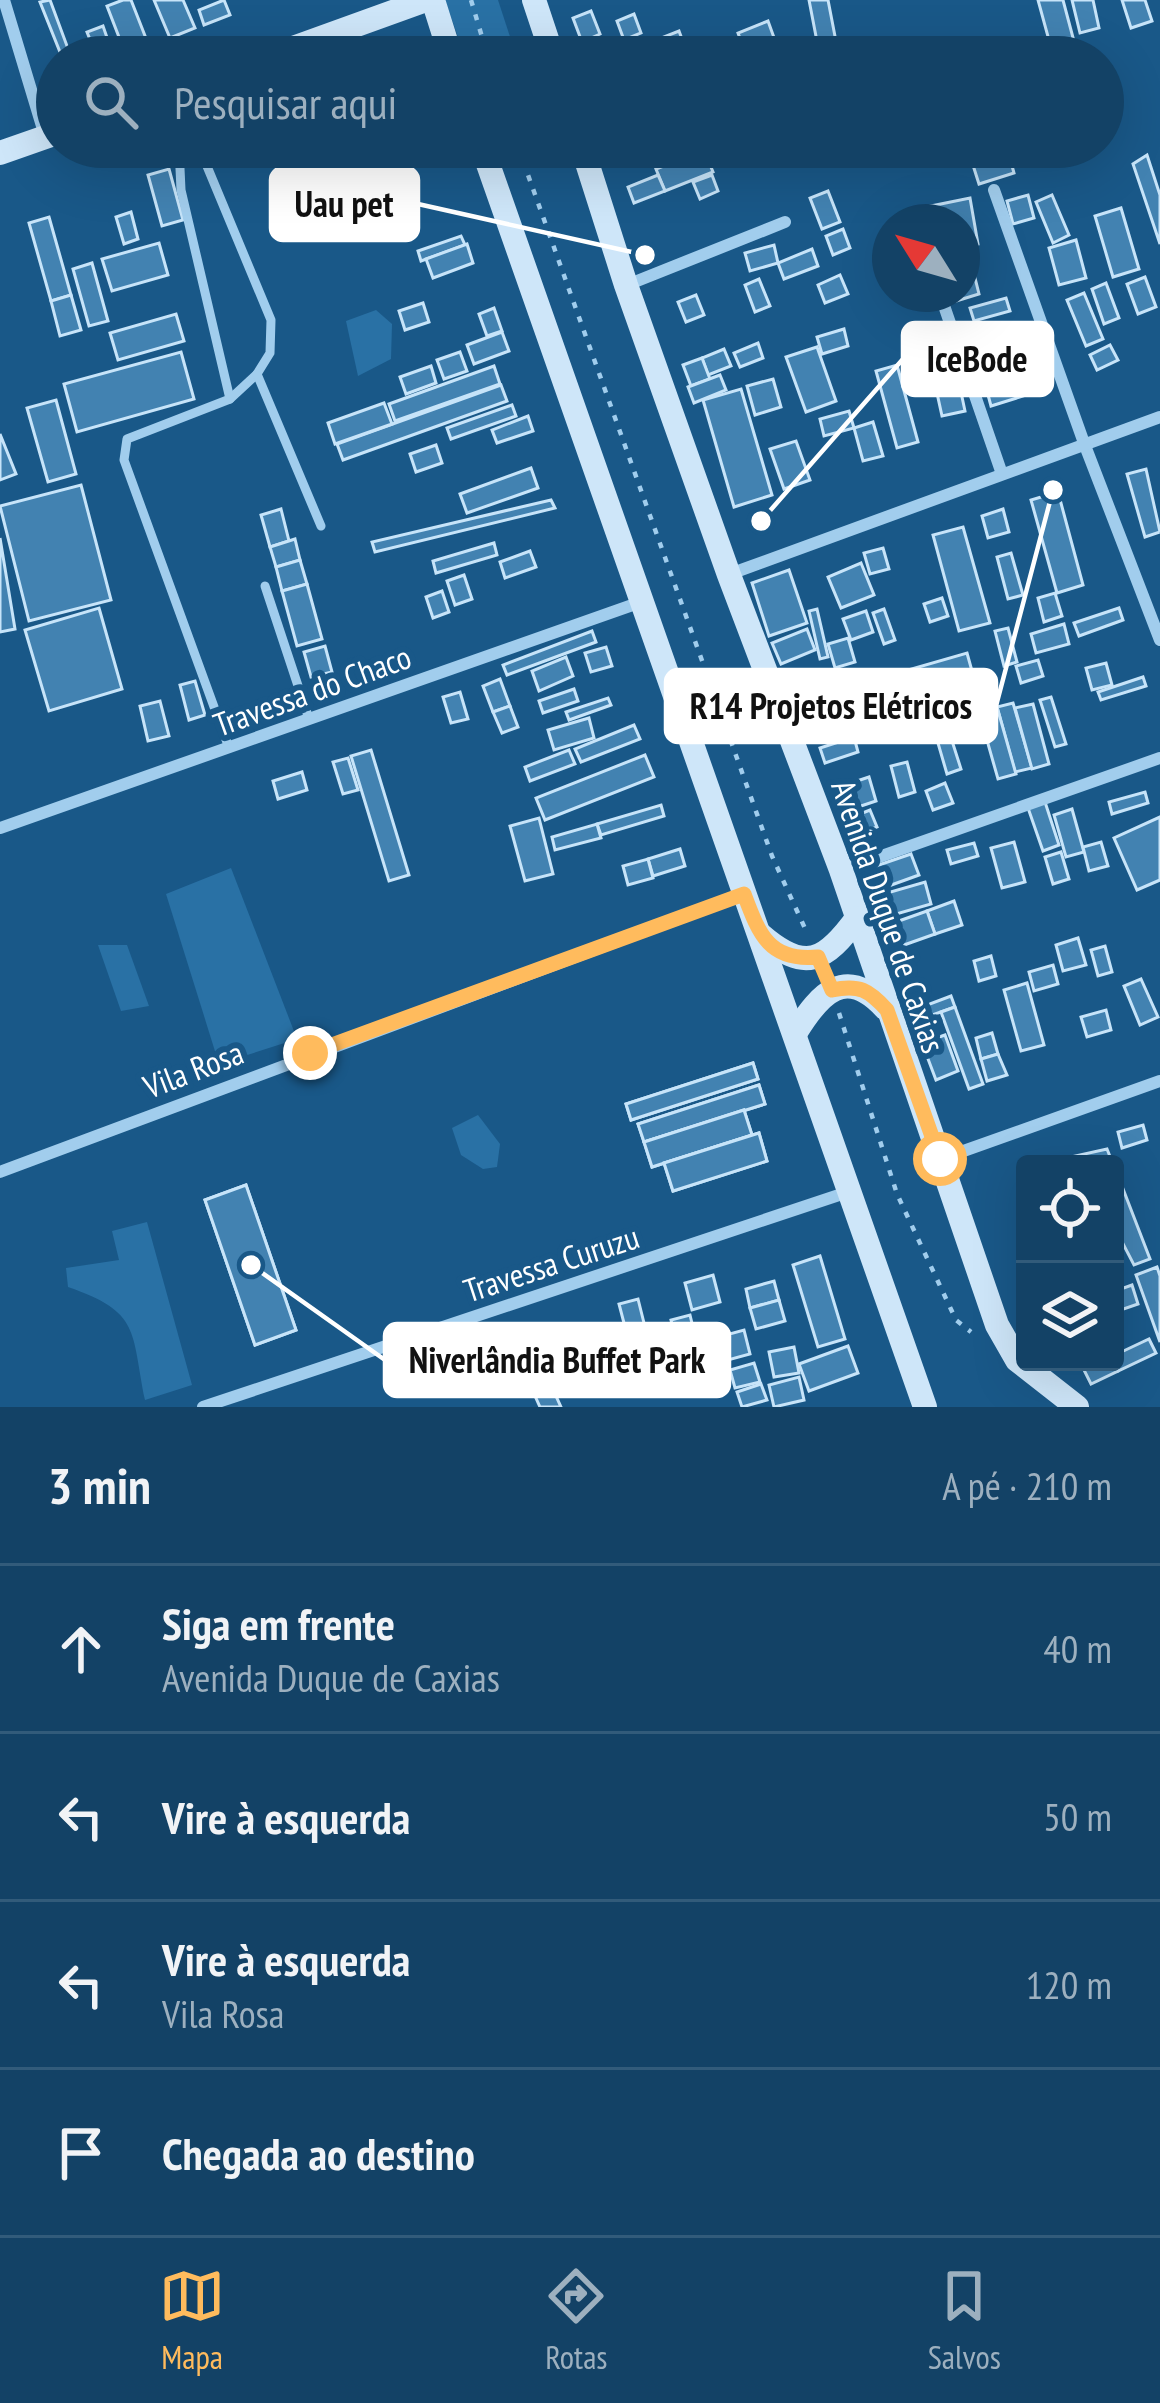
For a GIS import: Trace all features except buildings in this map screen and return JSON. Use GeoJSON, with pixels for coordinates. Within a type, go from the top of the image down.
{"type":"FeatureCollection","features":[{"type":"Feature","properties":{"kind":"main road"},"geometry":{"type":"LineString","coordinates":[[328,36],[430,0],[443,36]]}},
{"type":"Feature","properties":{"kind":"main road"},"geometry":{"type":"LineString","coordinates":[[535,0],[547,36]]}},
{"type":"Feature","properties":{"kind":"main road"},"geometry":{"type":"LineString","coordinates":[[0,153],[36,140]]}},
{"type":"Feature","properties":{"kind":"main road"},"geometry":{"type":"LineString","coordinates":[[489,168],[925,1407]]}},
{"type":"Feature","properties":{"kind":"main road","name":"Avenida Duque de Caxias"},"geometry":{"type":"LineString","coordinates":[[589,168],[626,286],[841,870],[1005,1342],[1026,1369],[1077,1407]]}},
{"type":"Feature","properties":{"kind":"main road"},"geometry":{"type":"LineString","coordinates":[[759,934],[795,959],[818,957],[838,945],[857,918]]}},
{"type":"Feature","properties":{"kind":"main road"},"geometry":{"type":"LineString","coordinates":[[796,1032],[812,1006],[832,990],[855,985],[887,1010]]}},
{"type":"Feature","properties":{"kind":"street"},"geometry":{"type":"LineString","coordinates":[[4,0],[36,92]]}},
{"type":"Feature","properties":{"kind":"street"},"geometry":{"type":"LineString","coordinates":[[994,190],[1160,640]]}},
{"type":"Feature","properties":{"kind":"street"},"geometry":{"type":"LineString","coordinates":[[626,286],[785,222]]}},
{"type":"Feature","properties":{"kind":"street"},"geometry":{"type":"LineString","coordinates":[[946,312],[1002,474]]}},
{"type":"Feature","properties":{"kind":"street"},"geometry":{"type":"LineString","coordinates":[[729,574],[1160,417]]}},
{"type":"Feature","properties":{"kind":"street","name":"Travessa do Chaco"},"geometry":{"type":"LineString","coordinates":[[0,828],[641,602]]}},
{"type":"Feature","properties":{"kind":"street"},"geometry":{"type":"LineString","coordinates":[[841,870],[1160,758]]}},
{"type":"Feature","properties":{"kind":"street","name":"Vila Rosa"},"geometry":{"type":"LineString","coordinates":[[0,1172],[744,894]]}},
{"type":"Feature","properties":{"kind":"street"},"geometry":{"type":"LineString","coordinates":[[940,1159],[1160,1081]]}},
{"type":"Feature","properties":{"kind":"street","name":"Travessa Curuzu"},"geometry":{"type":"LineString","coordinates":[[203,1407],[848,1192]]}},
{"type":"Feature","properties":{"kind":"lane"},"geometry":{"type":"LineString","coordinates":[[179,168],[230,399]]}},
{"type":"Feature","properties":{"kind":"lane"},"geometry":{"type":"LineString","coordinates":[[208,168],[271,320],[270,352],[257,374],[230,399],[127,439],[124,460],[229,748]]}},
{"type":"Feature","properties":{"kind":"lane"},"geometry":{"type":"LineString","coordinates":[[257,374],[321,526]]}},
{"type":"Feature","properties":{"kind":"lane"},"geometry":{"type":"LineString","coordinates":[[265,586],[309,719]]}},
{"type":"Feature","properties":{"kind":"path"},"geometry":{"type":"LineString","coordinates":[[471,0],[482,36]]}},
{"type":"Feature","properties":{"kind":"path"},"geometry":{"type":"LineString","coordinates":[[526,168],[772,856],[818,957]]}},
{"type":"Feature","properties":{"kind":"path"},"geometry":{"type":"LineString","coordinates":[[832,990],[897,1194],[956,1320],[979,1340]]}},
{"type":"Feature","properties":{"kind":"shaded area"},"geometry":{"type":"Polygon","coordinates":[[[445,0],[498,0],[510,36],[458,36],[445,0]]]}},
{"type":"Feature","properties":{"kind":"shaded area"},"geometry":{"type":"Polygon","coordinates":[[[376,310],[392,324],[391,359],[358,376],[346,321],[376,310]]]}},
{"type":"Feature","properties":{"kind":"shaded area"},"geometry":{"type":"Polygon","coordinates":[[[231,868],[297,1039],[219,1064],[166,894],[231,868]]]}},
{"type":"Feature","properties":{"kind":"shaded area"},"geometry":{"type":"Polygon","coordinates":[[[98,945],[127,945],[149,1006],[121,1011],[98,945]]]}},
{"type":"Feature","properties":{"kind":"shaded area"},"geometry":{"type":"Polygon","coordinates":[[[478,1115],[500,1144],[497,1167],[483,1169],[461,1155],[452,1128],[478,1115]]]}},
{"type":"Feature","properties":{"kind":"shaded area"},"geometry":{"type":"Polygon","coordinates":[[[147,1222],[192,1385],[145,1400],[129,1327],[109,1306],[68,1287],[66,1268],[119,1260],[112,1231],[147,1222]]]}},
{"type":"Feature","properties":{"kind":"place","name":"Uau pet"},"geometry":{"type":"Point","coordinates":[645,255]}},
{"type":"Feature","properties":{"kind":"place","name":"R14 Projetos Elétricos"},"geometry":{"type":"Point","coordinates":[1053,490]}},
{"type":"Feature","properties":{"kind":"place","name":"IceBode"},"geometry":{"type":"Point","coordinates":[761,521]}},
{"type":"Feature","properties":{"kind":"place","name":"Niverlândia Buffet Park"},"geometry":{"type":"Point","coordinates":[251,1265]}},
{"type":"Feature","properties":{"kind":"route"},"geometry":{"type":"LineString","coordinates":[[310,1053],[744,894],[759,934],[783,954],[795,959],[818,957],[832,990],[855,985],[887,1010],[940,1159]]}}]}
